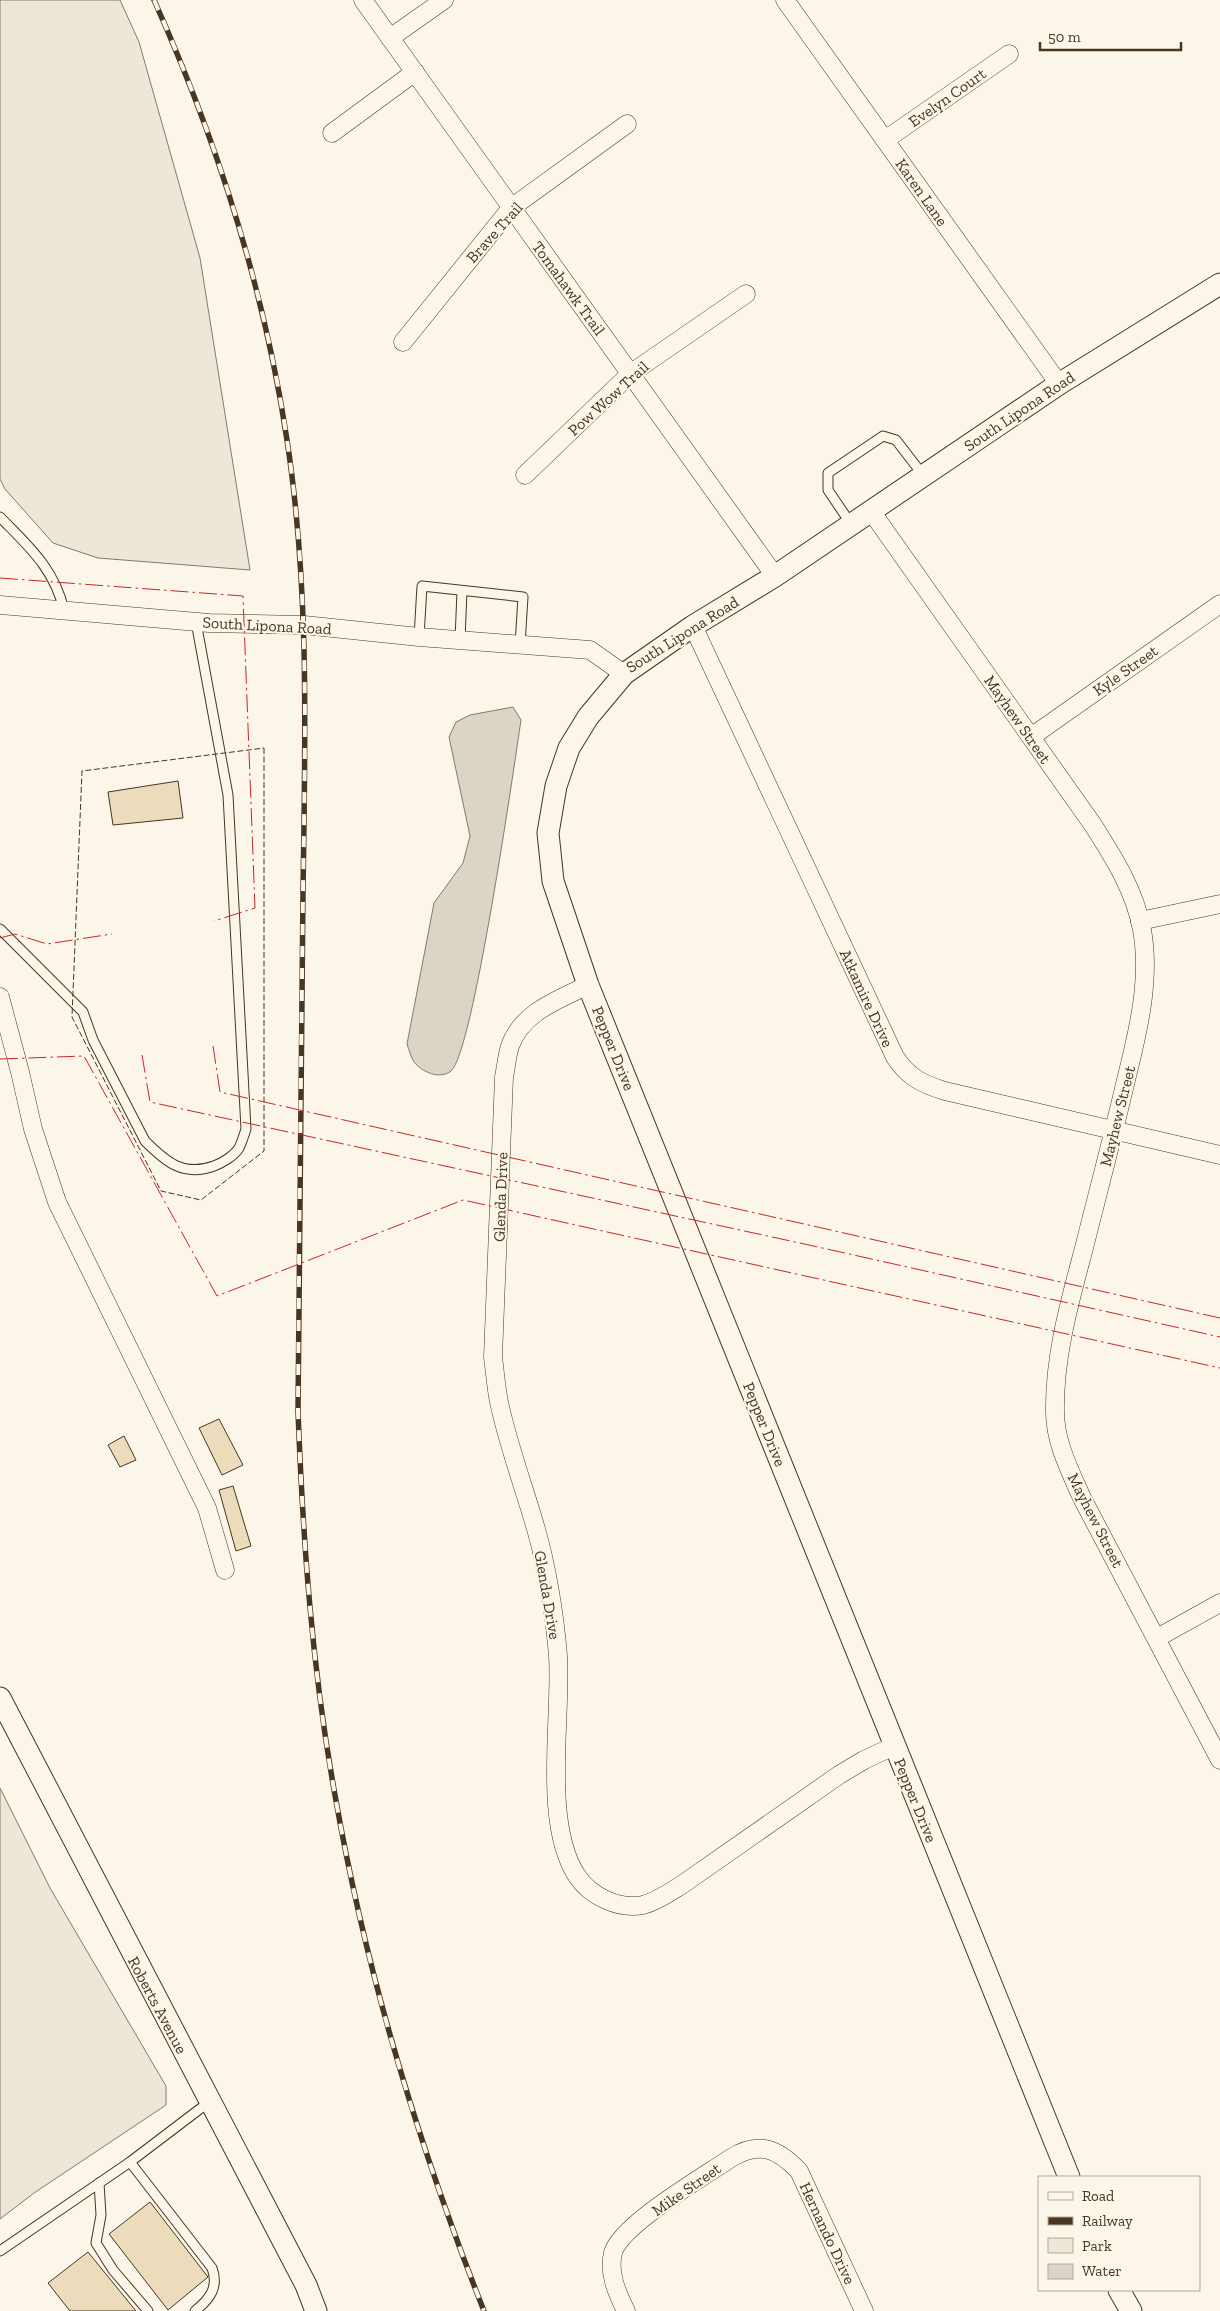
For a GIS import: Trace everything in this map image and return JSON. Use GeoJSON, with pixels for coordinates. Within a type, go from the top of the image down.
{"type":"FeatureCollection","features":[{"type":"Feature","properties":{"kind":"street","name":"Tomahawk Trail"},"geometry":{"type":"LineString","coordinates":[[363,0],[775,576]]}},
{"type":"Feature","properties":{"kind":"street"},"geometry":{"type":"LineString","coordinates":[[390,38],[444,0]]}},
{"type":"Feature","properties":{"kind":"street","name":"Karen Lane"},"geometry":{"type":"LineString","coordinates":[[785,0],[1059,384]]}},
{"type":"Feature","properties":{"kind":"street","name":"Evelyn Court"},"geometry":{"type":"LineString","coordinates":[[885,140],[1009,54]]}},
{"type":"Feature","properties":{"kind":"street"},"geometry":{"type":"LineString","coordinates":[[332,132],[415,72]]}},
{"type":"Feature","properties":{"kind":"street","name":"Brave Trail"},"geometry":{"type":"LineString","coordinates":[[403,342],[512,208],[628,124]]}},
{"type":"Feature","properties":{"kind":"street","name":"South Lipona Road"},"geometry":{"type":"LineString","coordinates":[[0,605],[196,622],[304,626],[590,650],[624,674],[694,626],[775,576],[1059,384],[1220,284]]}},
{"type":"Feature","properties":{"kind":"street","name":"Pow Wow Trail"},"geometry":{"type":"LineString","coordinates":[[525,475],[630,374],[746,294]]}},
{"type":"Feature","properties":{"kind":"street","name":"Mayhew Street"},"geometry":{"type":"LineString","coordinates":[[871,511],[1093,825],[1119,866],[1140,921],[1145,964],[1142,1004],[1133,1054],[1068,1308],[1057,1368],[1055,1413],[1057,1432],[1066,1460],[1082,1498],[1220,1760]]}},
{"type":"Feature","properties":{"kind":"street","name":"Kyle Street"},"geometry":{"type":"LineString","coordinates":[[1031,737],[1220,604]]}},
{"type":"Feature","properties":{"kind":"street","name":"Atkamire Drive"},"geometry":{"type":"LineString","coordinates":[[694,626],[895,1057],[903,1069],[923,1084],[945,1091],[1220,1155]]}},
{"type":"Feature","properties":{"kind":"street","name":"Pepper Drive"},"geometry":{"type":"LineString","coordinates":[[624,674],[598,702],[569,748],[556,786],[548,833],[553,880],[588,985],[1069,2176]]}},
{"type":"Feature","properties":{"kind":"street"},"geometry":{"type":"LineString","coordinates":[[1140,921],[1220,904]]}},
{"type":"Feature","properties":{"kind":"street","name":"Glenda Drive"},"geometry":{"type":"LineString","coordinates":[[588,985],[534,1013],[519,1027],[510,1047],[504,1077],[493,1357],[499,1401],[537,1531],[552,1606],[558,1656],[559,1710],[555,1765],[562,1836],[566,1851],[577,1876],[587,1888],[606,1900],[623,1905],[642,1905],[658,1899],[683,1884],[847,1770],[894,1746]]}},
{"type":"Feature","properties":{"kind":"street"},"geometry":{"type":"LineString","coordinates":[[0,997],[20,1072],[32,1129],[57,1202],[207,1508],[225,1570]]}},
{"type":"Feature","properties":{"kind":"street"},"geometry":{"type":"LineString","coordinates":[[1157,1638],[1220,1604]]}},
{"type":"Feature","properties":{"kind":"street","name":"Roberts Avenue"},"geometry":{"type":"LineString","coordinates":[[0,1698],[306,2285],[316,2311]]}},
{"type":"Feature","properties":{"kind":"street","name":"Mike Street"},"geometry":{"type":"LineString","coordinates":[[626,2311],[611,2268],[613,2252],[618,2240],[656,2209],[743,2151],[760,2149],[775,2151],[786,2158]]}},
{"type":"Feature","properties":{"kind":"street","name":"Hernando Drive"},"geometry":{"type":"LineString","coordinates":[[786,2158],[799,2171],[864,2311]]}},
{"type":"Feature","properties":{"kind":"street"},"geometry":{"type":"LineString","coordinates":[[1120,2291],[1131,2311]]}},
{"type":"Feature","properties":{"kind":"lane"},"geometry":{"type":"LineString","coordinates":[[851,524],[828,490],[828,473],[883,436],[896,440],[923,475]]}},
{"type":"Feature","properties":{"kind":"lane"},"geometry":{"type":"LineString","coordinates":[[0,517],[35,552],[50,572],[59,590],[64,610]]}},
{"type":"Feature","properties":{"kind":"lane"},"geometry":{"type":"LineString","coordinates":[[419,637],[422,586],[523,597],[520,645]]}},
{"type":"Feature","properties":{"kind":"lane"},"geometry":{"type":"LineString","coordinates":[[460,640],[462,591]]}},
{"type":"Feature","properties":{"kind":"lane"},"geometry":{"type":"LineString","coordinates":[[0,929],[83,1012],[93,1040],[145,1141],[156,1152],[186,1170],[201,1170],[222,1163],[238,1149],[246,1130],[228,795],[196,622]]}},
{"type":"Feature","properties":{"kind":"lane"},"geometry":{"type":"LineString","coordinates":[[0,2251],[130,2162],[209,2102]]}},
{"type":"Feature","properties":{"kind":"lane"},"geometry":{"type":"LineString","coordinates":[[130,2162],[212,2268],[216,2279],[213,2291],[195,2311]]}},
{"type":"Feature","properties":{"kind":"lane"},"geometry":{"type":"LineString","coordinates":[[99,2183],[101,2215],[96,2243],[113,2270],[148,2311]]}},
{"type":"Feature","properties":{"kind":"green space"},"geometry":{"type":"Polygon","coordinates":[[[0,0],[120,0],[139,42],[200,258],[250,570],[98,558],[53,543],[5,489],[0,479],[0,0]]]}},
{"type":"Feature","properties":{"kind":"green space"},"geometry":{"type":"Polygon","coordinates":[[[0,1788],[50,1888],[166,2086],[166,2105],[34,2193],[0,2219],[0,1788]]]}},
{"type":"Feature","properties":{"kind":"water"},"geometry":{"type":"Polygon","coordinates":[[[513,707],[521,720],[492,906],[470,1015],[460,1053],[451,1071],[442,1075],[431,1074],[417,1066],[407,1044],[434,903],[463,863],[470,836],[449,737],[456,722],[470,715],[513,707]]]}},
{"type":"Feature","properties":{"kind":"building"},"geometry":{"type":"Polygon","coordinates":[[[178,781],[183,818],[113,825],[108,792],[178,781]]]}},
{"type":"Feature","properties":{"kind":"building"},"geometry":{"type":"Polygon","coordinates":[[[219,1419],[243,1465],[222,1475],[199,1428],[219,1419]]]}},
{"type":"Feature","properties":{"kind":"building"},"geometry":{"type":"Polygon","coordinates":[[[124,1436],[136,1460],[120,1467],[108,1445],[124,1436]]]}},
{"type":"Feature","properties":{"kind":"building"},"geometry":{"type":"Polygon","coordinates":[[[233,1486],[251,1546],[236,1551],[219,1490],[233,1486]]]}},
{"type":"Feature","properties":{"kind":"building"},"geometry":{"type":"Polygon","coordinates":[[[150,2202],[208,2277],[168,2310],[109,2234],[150,2202]]]}},
{"type":"Feature","properties":{"kind":"building"},"geometry":{"type":"Polygon","coordinates":[[[88,2252],[136,2311],[70,2311],[48,2283],[88,2252]]]}},
{"type":"Feature","properties":{"kind":"railway"},"geometry":{"type":"LineString","coordinates":[[154,0],[177,53],[218,161],[251,271],[277,383],[294,496],[303,609],[305,723],[298,1412],[306,1557],[320,1700],[348,1861],[378,1992],[396,2057],[437,2185],[484,2311]]}},
{"type":"Feature","properties":{"kind":"fence"},"geometry":{"type":"LineString","coordinates":[[264,748],[264,1151],[201,1200],[161,1191],[72,1017],[82,771],[264,748]]}},
{"type":"Feature","properties":{"kind":"power"},"geometry":{"type":"LineString","coordinates":[[0,578],[243,596],[255,908],[214,921]]}},
{"type":"Feature","properties":{"kind":"power"},"geometry":{"type":"LineString","coordinates":[[0,938],[15,934],[47,944],[112,934]]}},
{"type":"Feature","properties":{"kind":"power"},"geometry":{"type":"LineString","coordinates":[[213,1046],[220,1092],[1220,1318]]}},
{"type":"Feature","properties":{"kind":"power"},"geometry":{"type":"LineString","coordinates":[[142,1055],[150,1102],[809,1245],[1220,1337]]}},
{"type":"Feature","properties":{"kind":"power"},"geometry":{"type":"LineString","coordinates":[[0,1059],[84,1056],[217,1296],[463,1200],[1220,1368]]}}]}
